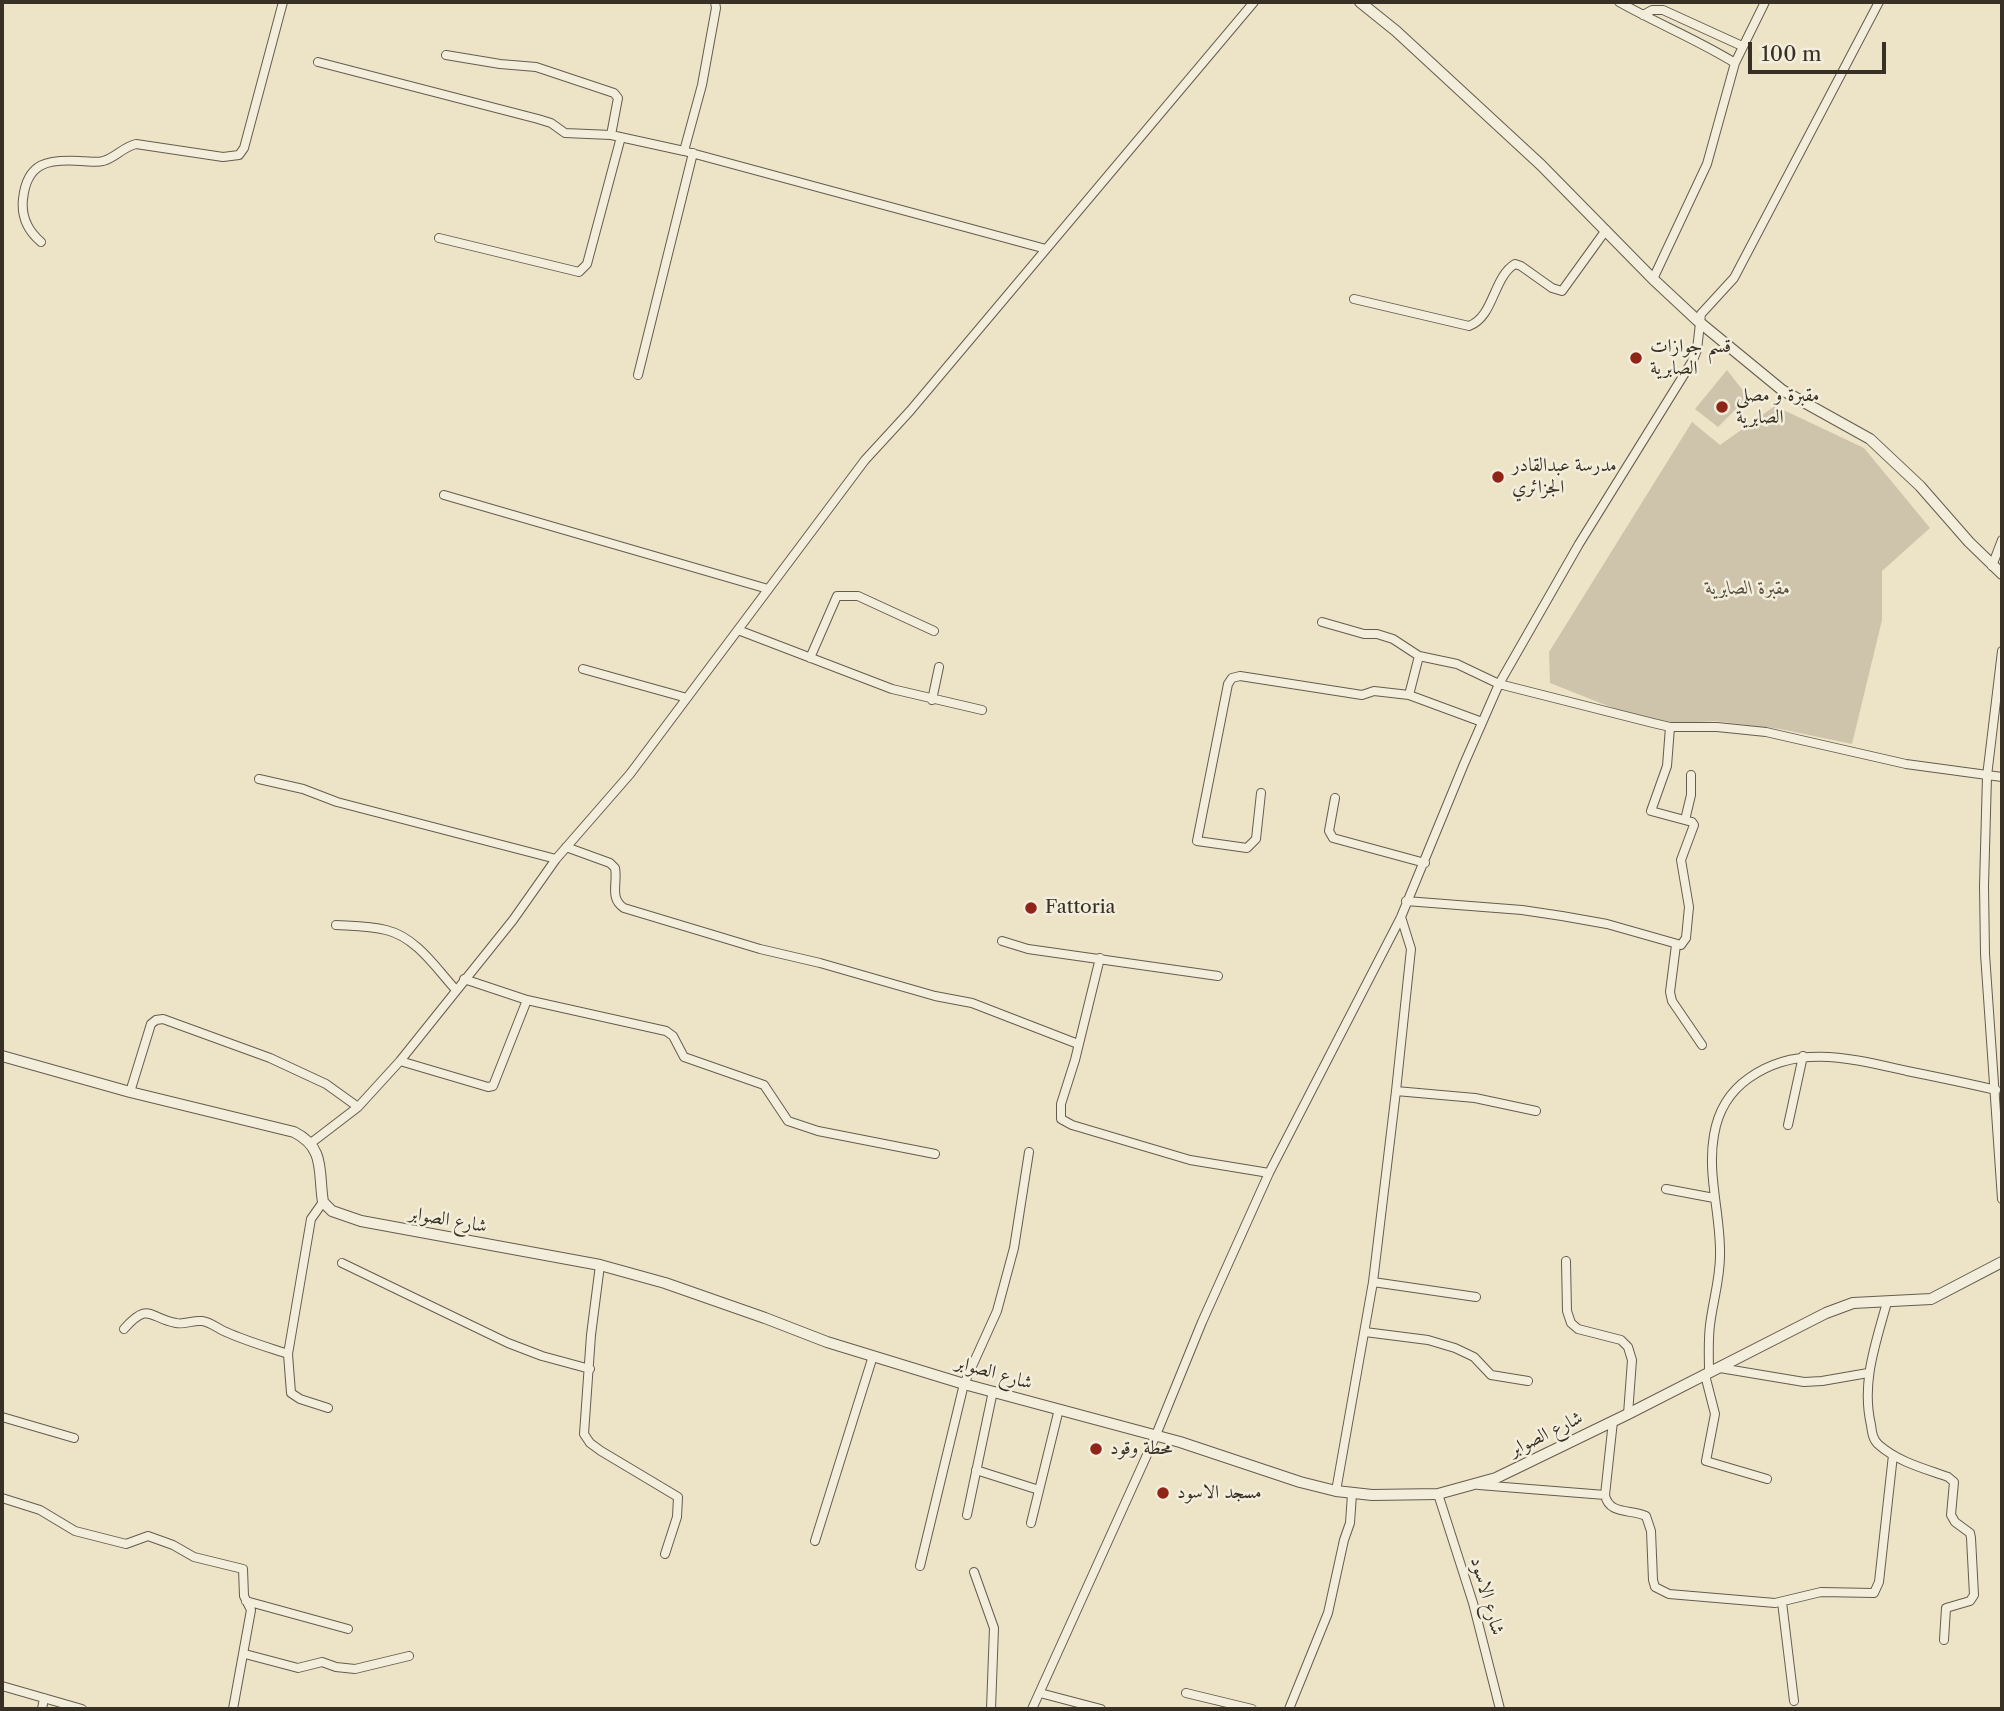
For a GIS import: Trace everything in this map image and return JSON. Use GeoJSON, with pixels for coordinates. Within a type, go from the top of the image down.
{"type":"FeatureCollection","features":[{"type":"Feature","properties":{"kind":"street"},"geometry":{"type":"LineString","coordinates":[[41,242],[33,235],[23,212],[31,170],[40,166],[64,160],[106,160],[127,146],[136,144],[223,157],[239,155],[244,148],[283,2]]}},
{"type":"Feature","properties":{"kind":"street"},"geometry":{"type":"LineString","coordinates":[[638,375],[689,152],[715,2]]}},
{"type":"Feature","properties":{"kind":"street"},"geometry":{"type":"LineString","coordinates":[[311,1143],[358,1107],[400,1061],[513,920],[556,859],[630,774],[865,460],[910,411],[1254,2]]}},
{"type":"Feature","properties":{"kind":"street"},"geometry":{"type":"LineString","coordinates":[[1360,2],[1396,31],[1541,165],[1698,321],[1782,390],[1870,439],[1920,486],[2002,574]]}},
{"type":"Feature","properties":{"kind":"street"},"geometry":{"type":"LineString","coordinates":[[1619,2],[1663,27],[1703,43],[1735,63]]}},
{"type":"Feature","properties":{"kind":"street"},"geometry":{"type":"LineString","coordinates":[[1653,279],[1707,163],[1735,63],[1765,2]]}},
{"type":"Feature","properties":{"kind":"street"},"geometry":{"type":"LineString","coordinates":[[1032,1709],[1156,1435],[1202,1322],[1269,1173],[1401,917],[1499,684],[1559,577],[1693,360],[1697,350],[1698,321],[1701,314],[1734,278],[1878,2]]}},
{"type":"Feature","properties":{"kind":"street"},"geometry":{"type":"LineString","coordinates":[[1643,15],[1652,10],[1662,10],[1742,46]]}},
{"type":"Feature","properties":{"kind":"street"},"geometry":{"type":"LineString","coordinates":[[446,55],[550,71],[614,93],[618,98],[611,135]]}},
{"type":"Feature","properties":{"kind":"street"},"geometry":{"type":"LineString","coordinates":[[318,62],[538,119],[565,132],[611,135],[689,152],[1046,249]]}},
{"type":"Feature","properties":{"kind":"street"},"geometry":{"type":"LineString","coordinates":[[439,238],[579,272],[587,264],[621,137]]}},
{"type":"Feature","properties":{"kind":"street"},"geometry":{"type":"LineString","coordinates":[[1353,299],[1469,326],[1480,319],[1506,271],[1515,264],[1552,288],[1562,291],[1606,229]]}},
{"type":"Feature","properties":{"kind":"street"},"geometry":{"type":"LineString","coordinates":[[444,495],[768,589]]}},
{"type":"Feature","properties":{"kind":"street"},"geometry":{"type":"LineString","coordinates":[[1992,566],[2002,540]]}},
{"type":"Feature","properties":{"kind":"street"},"geometry":{"type":"LineString","coordinates":[[810,658],[837,596],[858,596],[934,631]]}},
{"type":"Feature","properties":{"kind":"street"},"geometry":{"type":"LineString","coordinates":[[1322,622],[1393,639],[1419,656],[1457,664],[1499,684],[1670,727],[1717,727],[1766,732],[1870,757],[2002,777]]}},
{"type":"Feature","properties":{"kind":"street"},"geometry":{"type":"LineString","coordinates":[[738,630],[892,689],[982,709]]}},
{"type":"Feature","properties":{"kind":"street"},"geometry":{"type":"LineString","coordinates":[[2002,651],[1984,819],[1985,954],[1998,1075],[1996,1090],[1999,1100],[2002,1199]]}},
{"type":"Feature","properties":{"kind":"street"},"geometry":{"type":"LineString","coordinates":[[1409,695],[1419,656]]}},
{"type":"Feature","properties":{"kind":"street"},"geometry":{"type":"LineString","coordinates":[[932,700],[939,667]]}},
{"type":"Feature","properties":{"kind":"street"},"geometry":{"type":"LineString","coordinates":[[583,669],[687,698]]}},
{"type":"Feature","properties":{"kind":"street"},"geometry":{"type":"LineString","coordinates":[[1261,793],[1256,839],[1247,848],[1197,841],[1227,684],[1232,678],[1240,676],[1362,695],[1374,691],[1409,695],[1482,722]]}},
{"type":"Feature","properties":{"kind":"street"},"geometry":{"type":"LineString","coordinates":[[1406,901],[1522,910],[1562,916],[1607,924],[1681,945],[1686,939],[1689,896],[1680,867],[1694,825],[1651,811],[1667,766],[1670,727]]}},
{"type":"Feature","properties":{"kind":"street"},"geometry":{"type":"LineString","coordinates":[[1685,820],[1691,775]]}},
{"type":"Feature","properties":{"kind":"street"},"geometry":{"type":"LineString","coordinates":[[259,779],[556,859]]}},
{"type":"Feature","properties":{"kind":"street"},"geometry":{"type":"LineString","coordinates":[[1335,798],[1329,831],[1333,838],[1425,863]]}},
{"type":"Feature","properties":{"kind":"street"},"geometry":{"type":"LineString","coordinates":[[566,848],[610,863],[615,868],[615,897],[617,903],[624,908],[736,942],[935,996],[972,1003],[1078,1044]]}},
{"type":"Feature","properties":{"kind":"street"},"geometry":{"type":"LineString","coordinates":[[1336,1491],[1373,1282],[1396,1091],[1411,949],[1401,917]]}},
{"type":"Feature","properties":{"kind":"street"},"geometry":{"type":"LineString","coordinates":[[336,925],[384,929],[401,935],[416,946],[456,990]]}},
{"type":"Feature","properties":{"kind":"street"},"geometry":{"type":"LineString","coordinates":[[1002,941],[1028,950],[1218,976]]}},
{"type":"Feature","properties":{"kind":"street"},"geometry":{"type":"LineString","coordinates":[[1676,945],[1670,992],[1672,1001],[1702,1045]]}},
{"type":"Feature","properties":{"kind":"street"},"geometry":{"type":"LineString","coordinates":[[1100,958],[1061,1104],[1061,1119],[1190,1160],[1269,1173]]}},
{"type":"Feature","properties":{"kind":"street"},"geometry":{"type":"LineString","coordinates":[[464,979],[527,1000],[666,1031],[673,1036],[684,1057],[764,1085],[788,1121],[818,1131],[935,1154]]}},
{"type":"Feature","properties":{"kind":"street"},"geometry":{"type":"LineString","coordinates":[[400,1061],[483,1086],[492,1086],[527,1000]]}},
{"type":"Feature","properties":{"kind":"street"},"geometry":{"type":"LineString","coordinates":[[130,1091],[151,1024],[163,1019],[271,1058],[326,1084],[358,1107]]}},
{"type":"Feature","properties":{"kind":"street"},"geometry":{"type":"LineString","coordinates":[[2,1056],[294,1132],[311,1143],[319,1162],[323,1202],[311,1219],[288,1354],[292,1393],[300,1399],[328,1408]]}},
{"type":"Feature","properties":{"kind":"street"},"geometry":{"type":"LineString","coordinates":[[1767,1479],[1706,1461],[1715,1414],[1707,1374],[1710,1324],[1721,1254],[1714,1198],[1714,1135],[1725,1101],[1736,1087],[1757,1072],[1779,1061],[1803,1056],[1855,1059],[1996,1090]]}},
{"type":"Feature","properties":{"kind":"street"},"geometry":{"type":"LineString","coordinates":[[1788,1125],[1803,1056]]}},
{"type":"Feature","properties":{"kind":"street"},"geometry":{"type":"LineString","coordinates":[[1396,1091],[1475,1098],[1536,1111]]}},
{"type":"Feature","properties":{"kind":"street"},"geometry":{"type":"LineString","coordinates":[[920,1566],[964,1384],[997,1311],[1014,1248],[1029,1152]]}},
{"type":"Feature","properties":{"kind":"street"},"geometry":{"type":"LineString","coordinates":[[1666,1189],[1714,1198]]}},
{"type":"Feature","properties":{"kind":"street","name":"شارع الصوابر"},"geometry":{"type":"LineString","coordinates":[[323,1202],[345,1217],[361,1222],[600,1265],[699,1294],[827,1342],[964,1384],[1156,1435],[1352,1494],[1438,1494],[1478,1485],[1614,1421],[1826,1313],[1853,1303],[1931,1299],[2002,1262]]}},
{"type":"Feature","properties":{"kind":"street"},"geometry":{"type":"LineString","coordinates":[[1566,1261],[1567,1311],[1571,1323],[1578,1329],[1621,1340],[1628,1347],[1632,1360],[1628,1414]]}},
{"type":"Feature","properties":{"kind":"street"},"geometry":{"type":"LineString","coordinates":[[342,1263],[508,1343],[542,1356],[590,1368]]}},
{"type":"Feature","properties":{"kind":"street"},"geometry":{"type":"LineString","coordinates":[[600,1265],[591,1335],[584,1434],[590,1443],[678,1497],[677,1517],[665,1554]]}},
{"type":"Feature","properties":{"kind":"street"},"geometry":{"type":"LineString","coordinates":[[1373,1282],[1476,1297]]}},
{"type":"Feature","properties":{"kind":"street"},"geometry":{"type":"LineString","coordinates":[[1887,1302],[1868,1373],[1866,1394],[1873,1437],[1877,1444],[1893,1455],[1948,1477],[1954,1482],[1952,1519],[1970,1533],[1974,1595],[1970,1601],[1946,1608],[1944,1640]]}},
{"type":"Feature","properties":{"kind":"street"},"geometry":{"type":"LineString","coordinates":[[124,1329],[135,1316],[144,1313],[152,1313],[179,1324],[205,1321],[225,1332],[288,1354]]}},
{"type":"Feature","properties":{"kind":"street"},"geometry":{"type":"LineString","coordinates":[[1365,1332],[1428,1340],[1455,1348],[1474,1357],[1491,1375],[1528,1381]]}},
{"type":"Feature","properties":{"kind":"street"},"geometry":{"type":"LineString","coordinates":[[816,1541],[873,1356]]}},
{"type":"Feature","properties":{"kind":"street"},"geometry":{"type":"LineString","coordinates":[[1720,1368],[1804,1381],[1831,1380],[1868,1373]]}},
{"type":"Feature","properties":{"kind":"street"},"geometry":{"type":"LineString","coordinates":[[967,1515],[993,1391]]}},
{"type":"Feature","properties":{"kind":"street"},"geometry":{"type":"LineString","coordinates":[[1031,1523],[1059,1409]]}},
{"type":"Feature","properties":{"kind":"street"},"geometry":{"type":"LineString","coordinates":[[2,1417],[75,1438]]}},
{"type":"Feature","properties":{"kind":"street"},"geometry":{"type":"LineString","coordinates":[[1614,1421],[1605,1495],[1610,1507],[1646,1516],[1649,1521],[1655,1587],[1660,1591],[1682,1595],[1782,1602],[1821,1592],[1874,1593],[1879,1582],[1893,1455]]}},
{"type":"Feature","properties":{"kind":"street"},"geometry":{"type":"LineString","coordinates":[[976,1470],[1039,1490]]}},
{"type":"Feature","properties":{"kind":"street"},"geometry":{"type":"LineString","coordinates":[[1478,1485],[1605,1495]]}},
{"type":"Feature","properties":{"kind":"street"},"geometry":{"type":"LineString","coordinates":[[1290,1709],[1328,1613],[1350,1523],[1352,1494]]}},
{"type":"Feature","properties":{"kind":"street","name":"شارع الاسود"},"geometry":{"type":"LineString","coordinates":[[1438,1494],[1473,1602],[1500,1709]]}},
{"type":"Feature","properties":{"kind":"street"},"geometry":{"type":"LineString","coordinates":[[2,1498],[48,1514],[75,1531],[127,1544],[148,1536],[173,1545],[194,1558],[241,1568],[245,1573],[244,1595],[251,1610],[233,1709]]}},
{"type":"Feature","properties":{"kind":"street"},"geometry":{"type":"LineString","coordinates":[[974,1572],[994,1628],[991,1709]]}},
{"type":"Feature","properties":{"kind":"street"},"geometry":{"type":"LineString","coordinates":[[246,1601],[348,1629]]}},
{"type":"Feature","properties":{"kind":"street"},"geometry":{"type":"LineString","coordinates":[[1782,1602],[1794,1701]]}},
{"type":"Feature","properties":{"kind":"street"},"geometry":{"type":"LineString","coordinates":[[245,1654],[298,1668],[322,1662],[355,1669],[409,1656]]}},
{"type":"Feature","properties":{"kind":"street"},"geometry":{"type":"LineString","coordinates":[[2,1686],[82,1709]]}},
{"type":"Feature","properties":{"kind":"street"},"geometry":{"type":"LineString","coordinates":[[1040,1693],[1101,1709]]}},
{"type":"Feature","properties":{"kind":"street"},"geometry":{"type":"LineString","coordinates":[[1186,1693],[1252,1709]]}},
{"type":"Feature","properties":{"kind":"street"},"geometry":{"type":"LineString","coordinates":[[41,1709],[44,1698]]}},
{"type":"Feature","properties":{"kind":"green space"},"geometry":{"type":"Polygon","coordinates":[[[1727,370],[1748,397],[1718,427],[1695,409],[1727,370]]]}},
{"type":"Feature","properties":{"kind":"green space","name":"مقبرة الصابرية"},"geometry":{"type":"Polygon","coordinates":[[[1775,406],[1864,448],[1930,528],[1882,571],[1882,620],[1852,744],[1780,729],[1715,721],[1656,725],[1550,683],[1549,652],[1692,422],[1720,445],[1775,406]]]}},
{"type":"Feature","properties":{"kind":"place","name":"قسم جوازات الصابرية"},"geometry":{"type":"Point","coordinates":[1636,358]}},
{"type":"Feature","properties":{"kind":"place","name":"مقبرة و مصلى الصابرية"},"geometry":{"type":"Point","coordinates":[1722,407]}},
{"type":"Feature","properties":{"kind":"place","name":"مدرسة عبدالقادر الجزائري"},"geometry":{"type":"Point","coordinates":[1498,477]}},
{"type":"Feature","properties":{"kind":"place","name":"Fattoria"},"geometry":{"type":"Point","coordinates":[1031,908]}},
{"type":"Feature","properties":{"kind":"place","name":"محطة وقود"},"geometry":{"type":"Point","coordinates":[1096,1449]}},
{"type":"Feature","properties":{"kind":"place","name":"مسجد الاسود"},"geometry":{"type":"Point","coordinates":[1163,1493]}}]}
